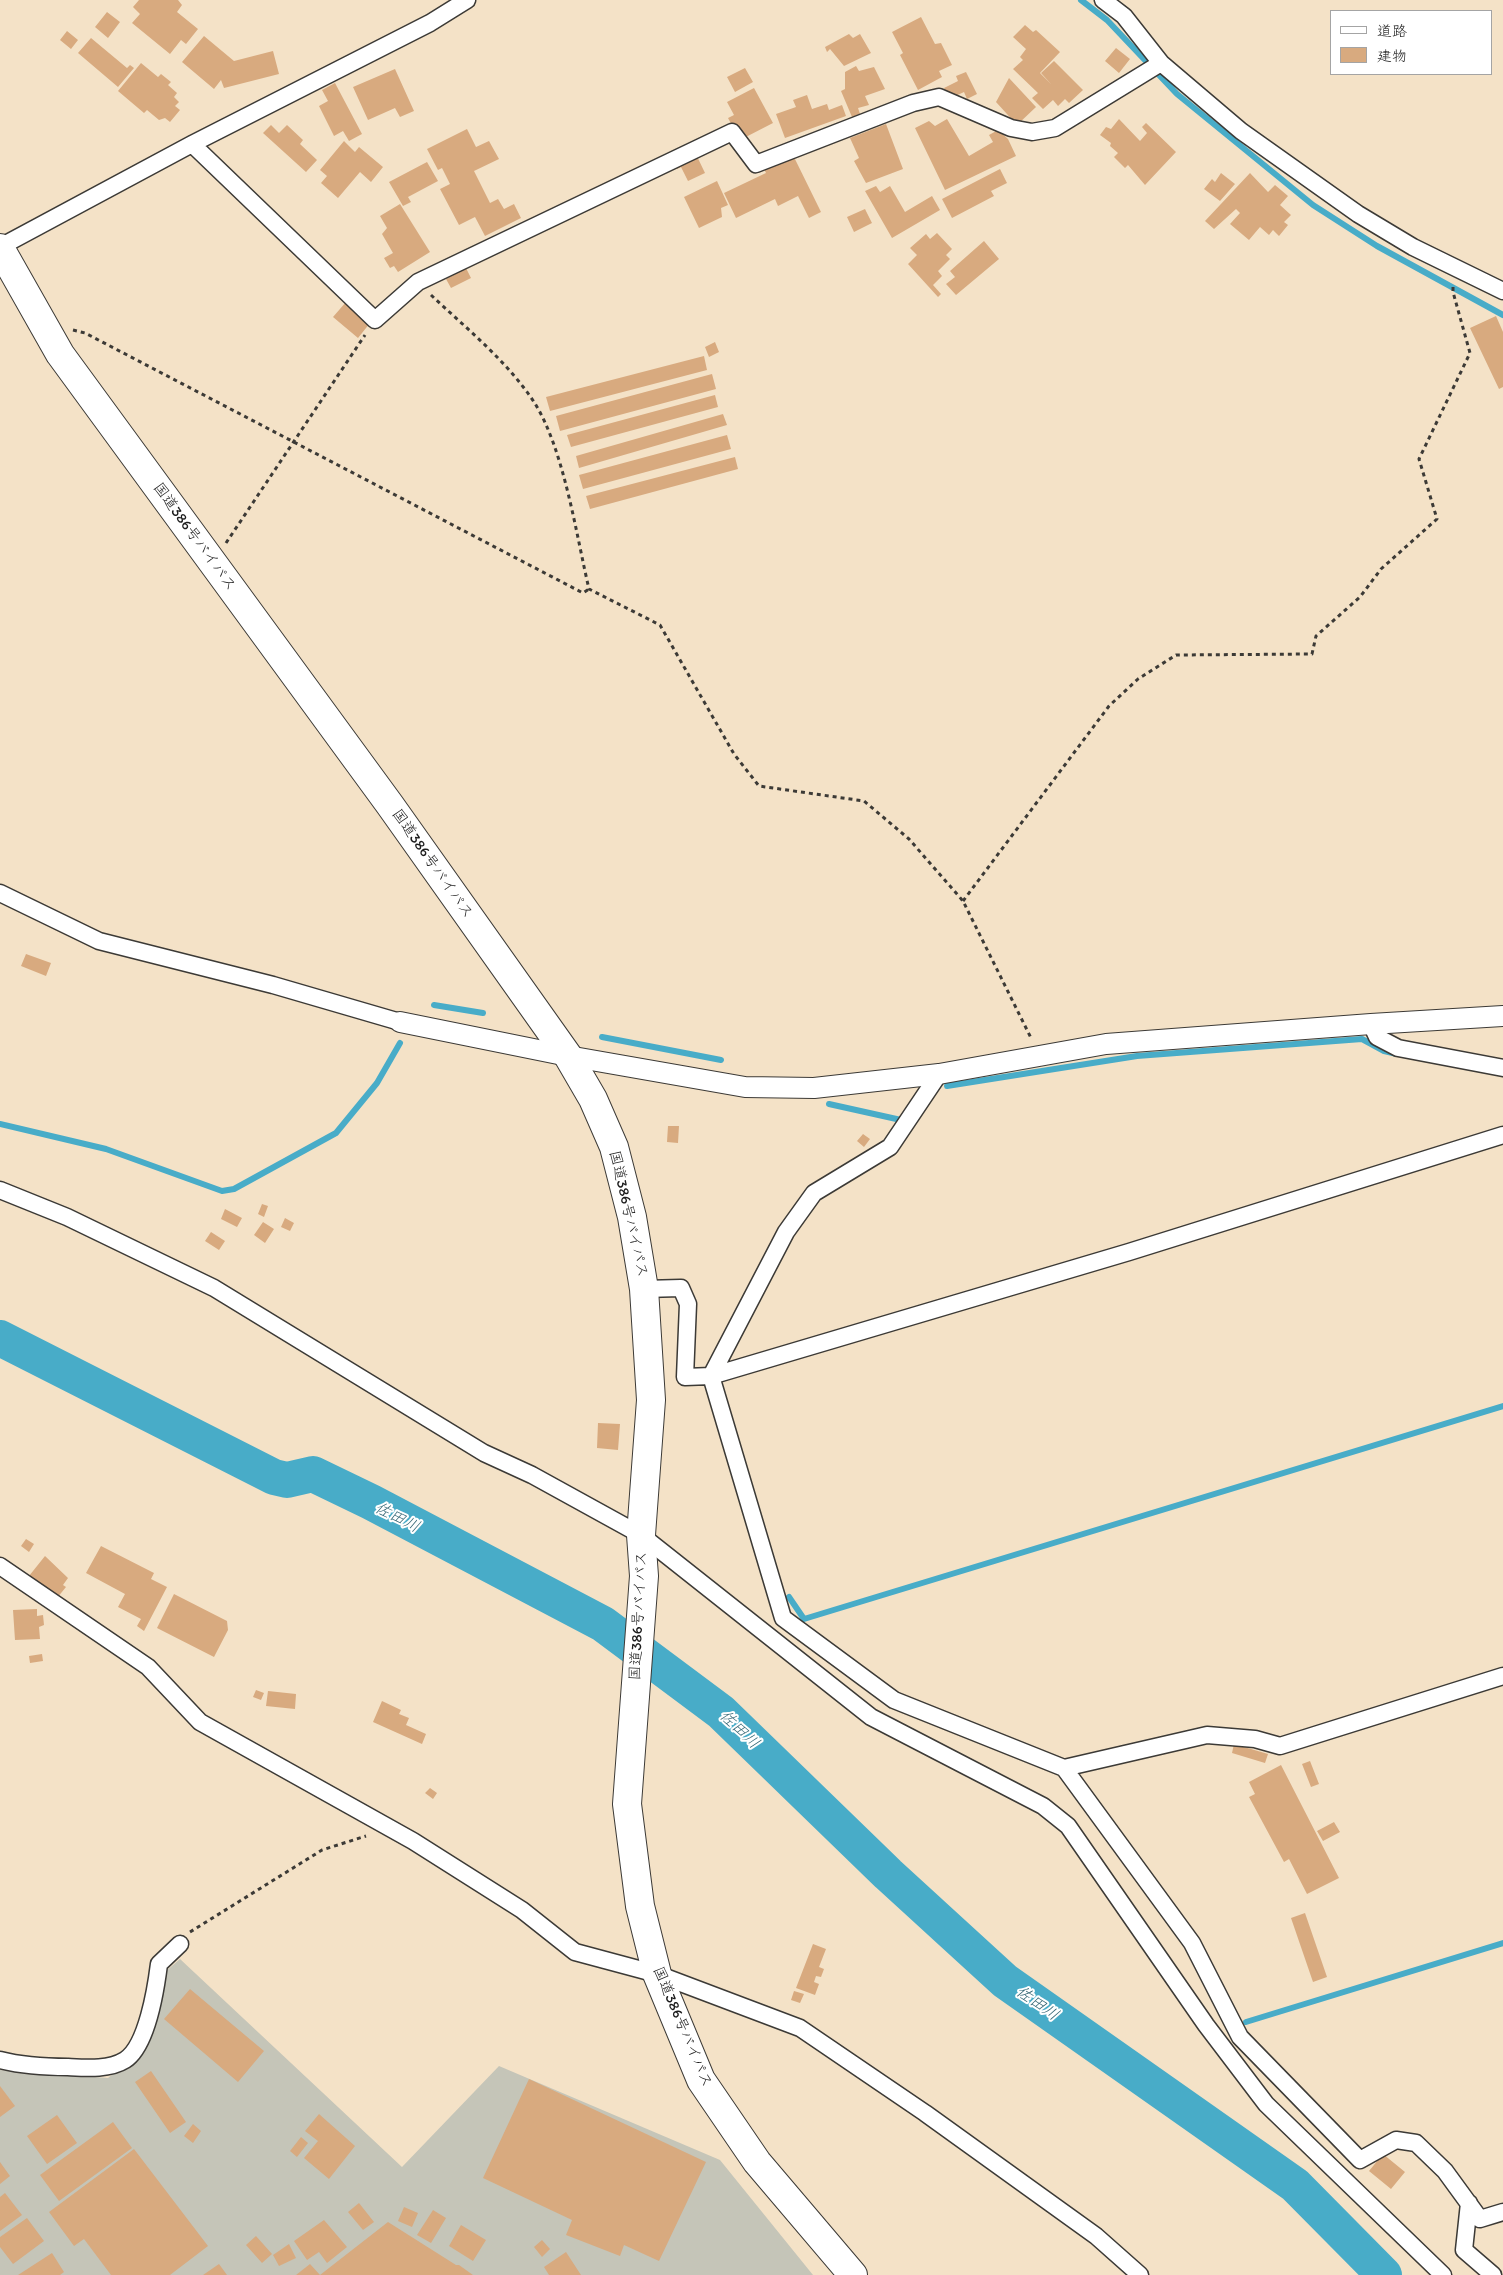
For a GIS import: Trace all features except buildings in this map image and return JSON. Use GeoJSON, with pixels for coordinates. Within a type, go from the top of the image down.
{"type":"FeatureCollection","features":[{"type":"Feature","properties":{"kind":"highway","name":"国道386号バイパス"},"geometry":{"type":"LineString","coordinates":[[0,247],[60,354],[390,805],[568,1056],[593,1099],[614,1147],[632,1217],[644,1288],[651,1400],[641,1535],[644,1576],[627,1804],[640,1906],[657,1974],[701,2080],[757,2162],[853,2275]]}},
{"type":"Feature","properties":{"kind":"street"},"geometry":{"type":"LineString","coordinates":[[0,247],[192,144],[430,24],[467,0]]}},
{"type":"Feature","properties":{"kind":"street"},"geometry":{"type":"LineString","coordinates":[[1103,0],[1124,16],[1161,63],[1241,131],[1358,214],[1438,261],[1503,291]]}},
{"type":"Feature","properties":{"kind":"street"},"geometry":{"type":"LineString","coordinates":[[192,144],[375,320],[418,282],[732,132],[756,164],[913,103],[939,97],[1011,128],[1032,132],[1055,128],[1161,63]]}},
{"type":"Feature","properties":{"kind":"street"},"geometry":{"type":"LineString","coordinates":[[0,893],[100,941],[274,985],[400,1022],[568,1056],[745,1087],[814,1088],[939,1074],[1106,1044],[1503,1016]]}},
{"type":"Feature","properties":{"kind":"street"},"geometry":{"type":"LineString","coordinates":[[1370,1024],[1377,1037],[1398,1048],[1503,1068]]}},
{"type":"Feature","properties":{"kind":"street"},"geometry":{"type":"LineString","coordinates":[[939,1074],[890,1147],[814,1193],[786,1232],[711,1376],[783,1618],[894,1700],[1064,1768],[1192,1943],[1240,2037],[1360,2160],[1396,2140],[1416,2142],[1445,2171],[1480,2219],[1503,2212]]}},
{"type":"Feature","properties":{"kind":"street"},"geometry":{"type":"LineString","coordinates":[[644,1288],[681,1288],[688,1304],[685,1376],[711,1376],[1128,1252],[1503,1135]]}},
{"type":"Feature","properties":{"kind":"street"},"geometry":{"type":"LineString","coordinates":[[0,1190],[67,1216],[214,1288],[484,1453],[532,1474],[641,1535],[870,1717],[1044,1806],[1068,1826],[1206,2025],[1266,2104],[1443,2275]]}},
{"type":"Feature","properties":{"kind":"street"},"geometry":{"type":"LineString","coordinates":[[0,1566],[148,1667],[200,1722],[390,1828],[522,1910],[575,1952],[657,1974],[800,2028],[925,2112],[1096,2236],[1140,2275]]}},
{"type":"Feature","properties":{"kind":"street"},"geometry":{"type":"LineString","coordinates":[[1064,1768],[1207,1735],[1255,1739],[1280,1746],[1503,1676]]}},
{"type":"Feature","properties":{"kind":"street"},"geometry":{"type":"LineString","coordinates":[[0,2060],[24,2067],[97,2068],[126,2060],[143,2036],[156,1991],[159,1964],[180,1944]]}},
{"type":"Feature","properties":{"kind":"street"},"geometry":{"type":"LineString","coordinates":[[1469,2204],[1464,2250],[1493,2275]]}},
{"type":"Feature","properties":{"kind":"path"},"geometry":{"type":"LineString","coordinates":[[418,282],[503,362],[535,403],[556,450],[589,589],[660,625],[734,754],[759,786],[864,801],[909,839],[963,901],[1039,1056]]}},
{"type":"Feature","properties":{"kind":"path"},"geometry":{"type":"LineString","coordinates":[[963,901],[1109,706],[1138,679],[1176,655],[1312,654],[1316,636],[1360,597],[1381,569],[1437,519],[1420,459],[1470,353],[1453,292]]}},
{"type":"Feature","properties":{"kind":"path"},"geometry":{"type":"LineString","coordinates":[[213,563],[375,320]]}},
{"type":"Feature","properties":{"kind":"path"},"geometry":{"type":"LineString","coordinates":[[43,323],[85,333],[583,593],[589,589]]}},
{"type":"Feature","properties":{"kind":"path"},"geometry":{"type":"LineString","coordinates":[[180,1944],[192,1931],[322,1850],[390,1828]]}},
{"type":"Feature","properties":{"kind":"shaded area"},"geometry":{"type":"Polygon","coordinates":[[[180,1959],[402,2167],[499,2066],[720,2160],[813,2275],[0,2275],[0,2070],[108,2078],[144,2048],[165,1972],[180,1959]]]}},
{"type":"Feature","properties":{"kind":"waterway"},"geometry":{"type":"LineString","coordinates":[[1081,0],[1107,20],[1177,94],[1313,205],[1377,246],[1503,315]]}},
{"type":"Feature","properties":{"kind":"waterway"},"geometry":{"type":"LineString","coordinates":[[434,1005],[483,1013]]}},
{"type":"Feature","properties":{"kind":"waterway"},"geometry":{"type":"LineString","coordinates":[[602,1037],[721,1060]]}},
{"type":"Feature","properties":{"kind":"waterway"},"geometry":{"type":"LineString","coordinates":[[947,1086],[1137,1056],[1362,1039],[1384,1051],[1397,1054]]}},
{"type":"Feature","properties":{"kind":"waterway"},"geometry":{"type":"LineString","coordinates":[[0,1124],[106,1149],[222,1191],[234,1189],[336,1133],[377,1083],[400,1043]]}},
{"type":"Feature","properties":{"kind":"waterway"},"geometry":{"type":"LineString","coordinates":[[829,1104],[901,1120],[904,1116]]}},
{"type":"Feature","properties":{"kind":"waterway","name":"佐田川"},"geometry":{"type":"LineString","coordinates":[[0,1338],[274,1477],[287,1480],[313,1474],[371,1502],[603,1624],[721,1712],[888,1874],[1005,1981],[1295,2185],[1384,2275]]}},
{"type":"Feature","properties":{"kind":"waterway"},"geometry":{"type":"LineString","coordinates":[[789,1597],[804,1619],[1503,1406]]}},
{"type":"Feature","properties":{"kind":"waterway"},"geometry":{"type":"LineString","coordinates":[[1246,2022],[1503,1943]]}}]}
